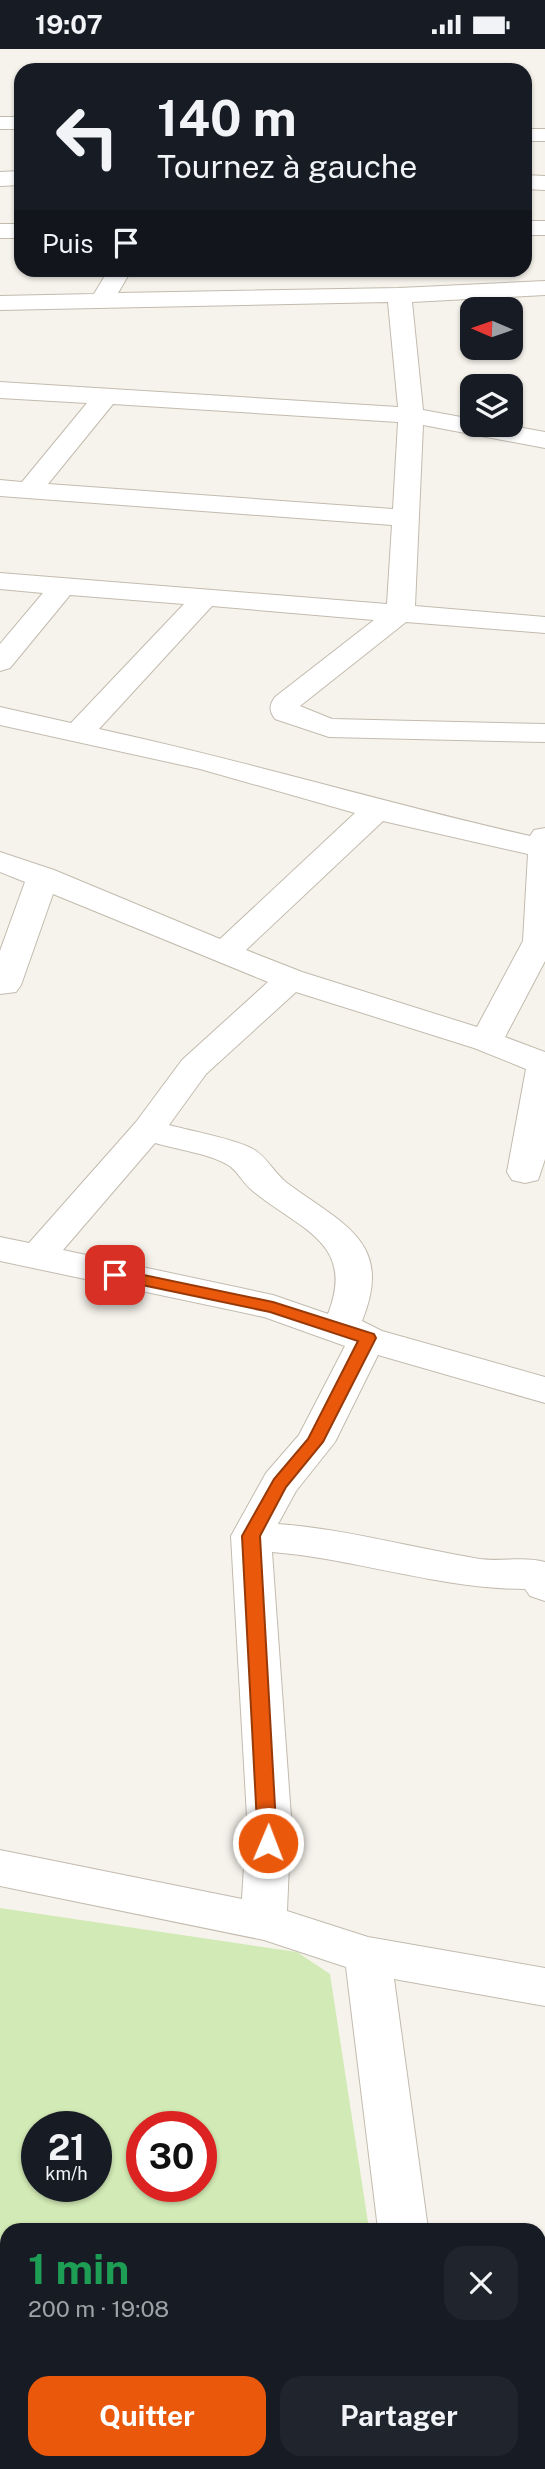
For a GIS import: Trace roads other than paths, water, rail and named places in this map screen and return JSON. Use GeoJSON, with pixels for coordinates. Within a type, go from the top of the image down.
{"type":"FeatureCollection","features":[{"type":"Feature","properties":{"kind":"street"},"geometry":{"type":"LineString","coordinates":[[101,302],[116,277]]}},
{"type":"Feature","properties":{"kind":"street"},"geometry":{"type":"LineString","coordinates":[[0,303],[399,295],[545,288]]}},
{"type":"Feature","properties":{"kind":"street"},"geometry":{"type":"LineString","coordinates":[[399,295],[411,415],[401,612],[285,703],[285,713],[329,728],[545,733]]}},
{"type":"Feature","properties":{"kind":"street"},"geometry":{"type":"LineString","coordinates":[[0,390],[104,399],[411,415],[545,440]]}},
{"type":"Feature","properties":{"kind":"street"},"geometry":{"type":"LineString","coordinates":[[28,491],[104,399]]}},
{"type":"Feature","properties":{"kind":"street"},"geometry":{"type":"LineString","coordinates":[[0,488],[407,518]]}},
{"type":"Feature","properties":{"kind":"street"},"geometry":{"type":"LineString","coordinates":[[0,581],[545,625]]}},
{"type":"Feature","properties":{"kind":"street"},"geometry":{"type":"LineString","coordinates":[[0,662],[63,586]]}},
{"type":"Feature","properties":{"kind":"street"},"geometry":{"type":"LineString","coordinates":[[79,732],[204,599]]}},
{"type":"Feature","properties":{"kind":"street"},"geometry":{"type":"LineString","coordinates":[[0,716],[206,761],[377,810],[544,845],[542,941],[486,1041]]}},
{"type":"Feature","properties":{"kind":"street"},"geometry":{"type":"LineString","coordinates":[[226,951],[377,810]]}},
{"type":"Feature","properties":{"kind":"street"},"geometry":{"type":"LineString","coordinates":[[0,861],[290,979],[486,1041],[544,1063],[525,1173]]}},
{"type":"Feature","properties":{"kind":"street"},"geometry":{"type":"LineString","coordinates":[[0,984],[4,985],[43,877]]}},
{"type":"Feature","properties":{"kind":"street"},"geometry":{"type":"LineString","coordinates":[[36,1258],[148,1130],[194,1067],[290,979]]}},
{"type":"Feature","properties":{"kind":"street"},"geometry":{"type":"LineString","coordinates":[[148,1130],[241,1157],[263,1182],[339,1240],[348,1250],[358,1284],[341,1327],[368,1338]]}},
{"type":"Feature","properties":{"kind":"street"},"geometry":{"type":"LineString","coordinates":[[0,1249],[273,1307],[328,1328],[545,1390]]}},
{"type":"Feature","properties":{"kind":"street"},"geometry":{"type":"LineString","coordinates":[[264,1922],[269,1817],[251,1536],[280,1483],[315,1442],[368,1338]]}},
{"type":"Feature","properties":{"kind":"street"},"geometry":{"type":"LineString","coordinates":[[251,1536],[316,1541],[355,1551],[484,1574],[536,1573],[545,1586]]}},
{"type":"Feature","properties":{"kind":"street"},"geometry":{"type":"LineString","coordinates":[[0,1868],[264,1922],[368,1956],[545,1987]]}},
{"type":"Feature","properties":{"kind":"street"},"geometry":{"type":"LineString","coordinates":[[368,1956],[402,2223]]}}]}
